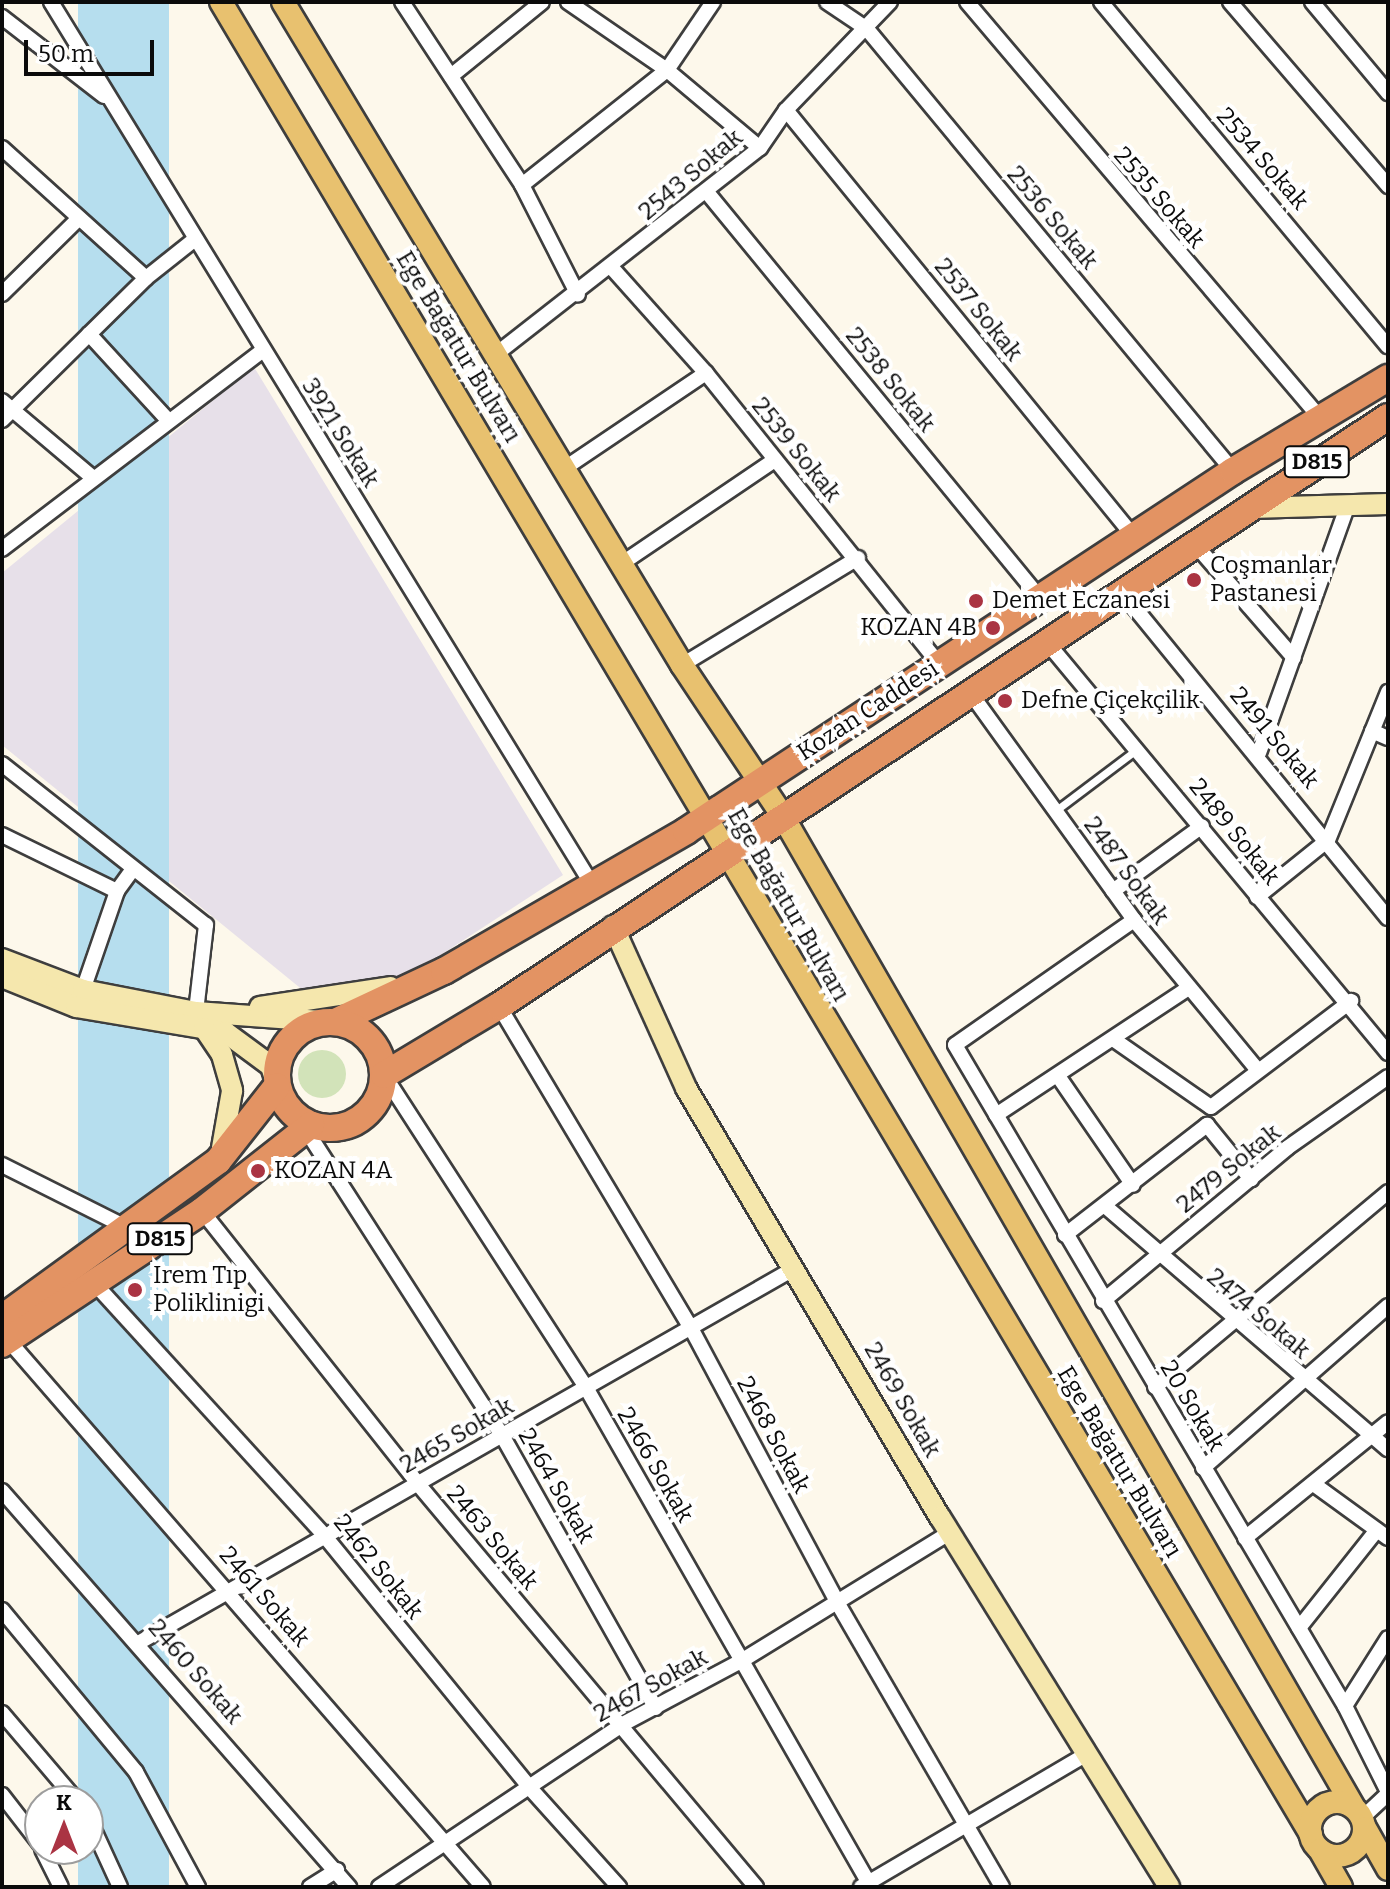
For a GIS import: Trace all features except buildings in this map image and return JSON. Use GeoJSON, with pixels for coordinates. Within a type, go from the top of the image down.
{"type":"FeatureCollection","features":[{"type":"Feature","properties":{"kind":"highway","name":"Kozan Caddesi"},"geometry":{"type":"LineString","coordinates":[[335,1022],[444,971],[697,823],[1235,471],[1388,378]]}},
{"type":"Feature","properties":{"kind":"highway","name":"Kozan Caddesi"},"geometry":{"type":"LineString","coordinates":[[384,1075],[499,1006],[613,926],[1388,417]]}},
{"type":"Feature","properties":{"kind":"highway"},"geometry":{"type":"LineString","coordinates":[[1235,471],[1266,481],[1257,502],[1229,497],[1235,471]]}},
{"type":"Feature","properties":{"kind":"highway"},"geometry":{"type":"LineString","coordinates":[[277,1086],[296,1117],[308,1127],[340,1127],[364,1116],[384,1075],[383,1061],[364,1034],[335,1022]]}},
{"type":"Feature","properties":{"kind":"highway","name":"D815"},"geometry":{"type":"LineString","coordinates":[[4,1334],[130,1229],[218,1161],[277,1086],[283,1049],[298,1033],[335,1022]]}},
{"type":"Feature","properties":{"kind":"highway","name":"D815"},"geometry":{"type":"LineString","coordinates":[[4,1334],[94,1283],[202,1211],[308,1127]]}},
{"type":"Feature","properties":{"kind":"main road","name":"Ege Bağatur Bulvarı"},"geometry":{"type":"LineString","coordinates":[[221,2],[697,823],[714,861],[1341,1887]]}},
{"type":"Feature","properties":{"kind":"main road","name":"Ege Bağatur Bulvarı"},"geometry":{"type":"LineString","coordinates":[[283,2],[682,665],[782,815],[1385,1864]]}},
{"type":"Feature","properties":{"kind":"main road"},"geometry":{"type":"LineString","coordinates":[[1257,502],[1388,504]]}},
{"type":"Feature","properties":{"kind":"main road","name":"2469 Sokak"},"geometry":{"type":"LineString","coordinates":[[613,926],[686,1088],[949,1533],[1169,1887]]}},
{"type":"Feature","properties":{"kind":"main road"},"geometry":{"type":"LineString","coordinates":[[2,959],[83,990],[200,1020],[246,1044],[271,1066],[277,1086]]}},
{"type":"Feature","properties":{"kind":"main road"},"geometry":{"type":"LineString","coordinates":[[2,977],[76,1007],[200,1020],[219,1012],[365,994],[444,971]]}},
{"type":"Feature","properties":{"kind":"main road"},"geometry":{"type":"LineString","coordinates":[[219,1012],[335,1022]]}},
{"type":"Feature","properties":{"kind":"main road"},"geometry":{"type":"LineString","coordinates":[[200,1020],[222,1055],[232,1091],[231,1124],[218,1161]]}},
{"type":"Feature","properties":{"kind":"main road"},"geometry":{"type":"LineString","coordinates":[[1335,1801],[1360,1817],[1353,1851],[1337,1856],[1316,1842],[1319,1809],[1335,1801]]}},
{"type":"Feature","properties":{"kind":"street","name":"3921 Sokak"},"geometry":{"type":"LineString","coordinates":[[51,2],[593,886]]}},
{"type":"Feature","properties":{"kind":"street"},"geometry":{"type":"LineString","coordinates":[[402,2],[522,185],[578,295]]}},
{"type":"Feature","properties":{"kind":"street"},"geometry":{"type":"LineString","coordinates":[[451,76],[542,2]]}},
{"type":"Feature","properties":{"kind":"street"},"geometry":{"type":"LineString","coordinates":[[568,2],[667,70],[760,148]]}},
{"type":"Feature","properties":{"kind":"street"},"geometry":{"type":"LineString","coordinates":[[522,185],[667,70],[713,2]]}},
{"type":"Feature","properties":{"kind":"street","name":"2536 Sokak"},"geometry":{"type":"LineString","coordinates":[[827,2],[867,29],[1235,471]]}},
{"type":"Feature","properties":{"kind":"street","name":"2543 Sokak"},"geometry":{"type":"LineString","coordinates":[[495,355],[578,295],[760,148],[786,110],[890,2]]}},
{"type":"Feature","properties":{"kind":"street","name":"2535 Sokak"},"geometry":{"type":"LineString","coordinates":[[967,2],[1321,419]]}},
{"type":"Feature","properties":{"kind":"street","name":"2534 Sokak"},"geometry":{"type":"LineString","coordinates":[[1101,2],[1388,346]]}},
{"type":"Feature","properties":{"kind":"street"},"geometry":{"type":"LineString","coordinates":[[1230,2],[1388,186]]}},
{"type":"Feature","properties":{"kind":"street"},"geometry":{"type":"LineString","coordinates":[[1312,2],[1388,93]]}},
{"type":"Feature","properties":{"kind":"street"},"geometry":{"type":"LineString","coordinates":[[2,17],[111,101]]}},
{"type":"Feature","properties":{"kind":"street","name":"2537 Sokak"},"geometry":{"type":"LineString","coordinates":[[786,110],[1135,538]]}},
{"type":"Feature","properties":{"kind":"street"},"geometry":{"type":"LineString","coordinates":[[2,148],[146,278]]}},
{"type":"Feature","properties":{"kind":"street"},"geometry":{"type":"LineString","coordinates":[[2,172],[14,159]]}},
{"type":"Feature","properties":{"kind":"street","name":"2538 Sokak"},"geometry":{"type":"LineString","coordinates":[[706,191],[1040,598]]}},
{"type":"Feature","properties":{"kind":"street"},"geometry":{"type":"LineString","coordinates":[[2,294],[79,218]]}},
{"type":"Feature","properties":{"kind":"street"},"geometry":{"type":"LineString","coordinates":[[92,477],[5,410],[146,278],[195,239]]}},
{"type":"Feature","properties":{"kind":"street","name":"2539 Sokak"},"geometry":{"type":"LineString","coordinates":[[612,268],[706,373],[773,461],[858,558],[940,665]]}},
{"type":"Feature","properties":{"kind":"street"},"geometry":{"type":"LineString","coordinates":[[89,334],[166,418]]}},
{"type":"Feature","properties":{"kind":"street"},"geometry":{"type":"LineString","coordinates":[[4,545],[166,418],[263,350]]}},
{"type":"Feature","properties":{"kind":"street"},"geometry":{"type":"LineString","coordinates":[[565,468],[706,373]]}},
{"type":"Feature","properties":{"kind":"street"},"geometry":{"type":"LineString","coordinates":[[621,564],[773,461]]}},
{"type":"Feature","properties":{"kind":"street"},"geometry":{"type":"LineString","coordinates":[[1259,753],[1348,505]]}},
{"type":"Feature","properties":{"kind":"street"},"geometry":{"type":"LineString","coordinates":[[1194,543],[1294,658]]}},
{"type":"Feature","properties":{"kind":"street"},"geometry":{"type":"LineString","coordinates":[[682,665],[858,558]]}},
{"type":"Feature","properties":{"kind":"street","name":"2491 Sokak"},"geometry":{"type":"LineString","coordinates":[[1121,591],[1259,753],[1387,913]]}},
{"type":"Feature","properties":{"kind":"street","name":"2489 Sokak"},"geometry":{"type":"LineString","coordinates":[[1045,640],[1202,826],[1257,897],[1351,1001],[1388,1053]]}},
{"type":"Feature","properties":{"kind":"street","name":"2487 Sokak"},"geometry":{"type":"LineString","coordinates":[[969,691],[1134,920],[1187,989],[1257,1069]]}},
{"type":"Feature","properties":{"kind":"street"},"geometry":{"type":"LineString","coordinates":[[1257,897],[1328,840],[1388,692]]}},
{"type":"Feature","properties":{"kind":"street"},"geometry":{"type":"LineString","coordinates":[[1372,731],[1388,738]]}},
{"type":"Feature","properties":{"kind":"street"},"geometry":{"type":"LineString","coordinates":[[2,764],[206,925],[200,1020]]}},
{"type":"Feature","properties":{"kind":"street"},"geometry":{"type":"LineString","coordinates":[[1113,891],[1202,826]]}},
{"type":"Feature","properties":{"kind":"street"},"geometry":{"type":"LineString","coordinates":[[2,835],[117,891]]}},
{"type":"Feature","properties":{"kind":"street"},"geometry":{"type":"LineString","coordinates":[[83,990],[117,891],[133,869]]}},
{"type":"Feature","properties":{"kind":"street","name":"20 Sokak"},"geometry":{"type":"LineString","coordinates":[[1134,920],[955,1045],[1103,1301],[1345,1706],[1388,1793]]}},
{"type":"Feature","properties":{"kind":"street"},"geometry":{"type":"LineString","coordinates":[[996,1115],[1187,989]]}},
{"type":"Feature","properties":{"kind":"street"},"geometry":{"type":"LineString","coordinates":[[1113,1039],[1211,1107],[1257,1069],[1351,1001]]}},
{"type":"Feature","properties":{"kind":"street","name":"2468 Sokak"},"geometry":{"type":"LineString","coordinates":[[499,1006],[692,1330],[837,1602],[1002,1887]]}},
{"type":"Feature","properties":{"kind":"street","name":"2466 Sokak"},"geometry":{"type":"LineString","coordinates":[[384,1075],[584,1384],[867,1886]]}},
{"type":"Feature","properties":{"kind":"street"},"geometry":{"type":"LineString","coordinates":[[1058,1076],[1133,1185]]}},
{"type":"Feature","properties":{"kind":"street","name":"2479 Sokak"},"geometry":{"type":"LineString","coordinates":[[1103,1301],[1251,1179],[1388,1077]]}},
{"type":"Feature","properties":{"kind":"street"},"geometry":{"type":"LineString","coordinates":[[1065,1235],[1207,1125],[1251,1179]]}},
{"type":"Feature","properties":{"kind":"street","name":"2464 Sokak"},"geometry":{"type":"LineString","coordinates":[[308,1127],[503,1437],[656,1708]]}},
{"type":"Feature","properties":{"kind":"street"},"geometry":{"type":"LineString","coordinates":[[2,1165],[130,1229]]}},
{"type":"Feature","properties":{"kind":"street"},"geometry":{"type":"LineString","coordinates":[[1155,1387],[1388,1192]]}},
{"type":"Feature","properties":{"kind":"street","name":"2474 Sokak"},"geometry":{"type":"LineString","coordinates":[[1105,1206],[1157,1257],[1388,1449]]}},
{"type":"Feature","properties":{"kind":"street","name":"2463 Sokak"},"geometry":{"type":"LineString","coordinates":[[202,1211],[418,1484],[623,1724],[756,1887]]}},
{"type":"Feature","properties":{"kind":"street","name":"2465 Sokak"},"geometry":{"type":"LineString","coordinates":[[140,1642],[234,1593],[323,1534],[503,1437],[584,1384],[692,1330],[795,1268]]}},
{"type":"Feature","properties":{"kind":"street","name":"2462 Sokak"},"geometry":{"type":"LineString","coordinates":[[94,1283],[323,1534],[529,1787],[619,1887]]}},
{"type":"Feature","properties":{"kind":"street"},"geometry":{"type":"LineString","coordinates":[[1203,1468],[1388,1306]]}},
{"type":"Feature","properties":{"kind":"street","name":"2461 Sokak"},"geometry":{"type":"LineString","coordinates":[[4,1334],[234,1593],[444,1845],[483,1887]]}},
{"type":"Feature","properties":{"kind":"street"},"geometry":{"type":"LineString","coordinates":[[1245,1538],[1315,1485],[1388,1422]]}},
{"type":"Feature","properties":{"kind":"street"},"geometry":{"type":"LineString","coordinates":[[1299,1628],[1382,1534],[1315,1485]]}},
{"type":"Feature","properties":{"kind":"street","name":"2460 Sokak"},"geometry":{"type":"LineString","coordinates":[[2,1491],[140,1642],[349,1887]]}},
{"type":"Feature","properties":{"kind":"street","name":"2467 Sokak"},"geometry":{"type":"LineString","coordinates":[[379,1887],[623,1724],[741,1661],[949,1533]]}},
{"type":"Feature","properties":{"kind":"street"},"geometry":{"type":"LineString","coordinates":[[2,1610],[136,1772],[198,1887]]}},
{"type":"Feature","properties":{"kind":"street"},"geometry":{"type":"LineString","coordinates":[[1345,1706],[1388,1638]]}},
{"type":"Feature","properties":{"kind":"street"},"geometry":{"type":"LineString","coordinates":[[2,1713],[63,1785]]}},
{"type":"Feature","properties":{"kind":"street"},"geometry":{"type":"LineString","coordinates":[[867,1886],[1085,1755]]}},
{"type":"Feature","properties":{"kind":"street"},"geometry":{"type":"LineString","coordinates":[[1360,1817],[1388,1793]]}},
{"type":"Feature","properties":{"kind":"street"},"geometry":{"type":"LineString","coordinates":[[2,1795],[24,1824]]}},
{"type":"Feature","properties":{"kind":"street"},"geometry":{"type":"LineString","coordinates":[[104,1852],[120,1887]]}},
{"type":"Feature","properties":{"kind":"street"},"geometry":{"type":"LineString","coordinates":[[50,1865],[61,1887]]}},
{"type":"Feature","properties":{"kind":"street"},"geometry":{"type":"LineString","coordinates":[[310,1887],[337,1870]]}},
{"type":"Feature","properties":{"kind":"lane"},"geometry":{"type":"LineString","coordinates":[[1055,811],[1137,749]]}},
{"type":"Feature","properties":{"kind":"shaded area"},"geometry":{"type":"Polygon","coordinates":[[[254,367],[563,875],[401,981],[310,996],[2,745],[2,573],[254,367]]]}},
{"type":"Feature","properties":{"kind":"green space"},"geometry":{"type":"Polygon","coordinates":[[[322,1050],[339,1057],[346,1074],[339,1091],[322,1098],[305,1091],[298,1074],[305,1057],[322,1050]]]}},
{"type":"Feature","properties":{"kind":"water"},"geometry":{"type":"Polygon","coordinates":[[[78,2],[169,2],[169,1887],[78,1887],[78,1865],[104,1865],[104,1785],[78,1785],[78,2]]]}},
{"type":"Feature","properties":{"kind":"place","name":"Coşmanlar Pastanesi"},"geometry":{"type":"Point","coordinates":[1194,580]}},
{"type":"Feature","properties":{"kind":"place","name":"Demet Eczanesi"},"geometry":{"type":"Point","coordinates":[976,601]}},
{"type":"Feature","properties":{"kind":"place","name":"KOZAN 4B"},"geometry":{"type":"Point","coordinates":[993,628]}},
{"type":"Feature","properties":{"kind":"place","name":"Defne Çiçekçilik"},"geometry":{"type":"Point","coordinates":[1005,701]}},
{"type":"Feature","properties":{"kind":"place","name":"KOZAN 4A"},"geometry":{"type":"Point","coordinates":[258,1171]}},
{"type":"Feature","properties":{"kind":"place","name":"Irem Tıp Poliklinigi"},"geometry":{"type":"Point","coordinates":[135,1290]}}]}
